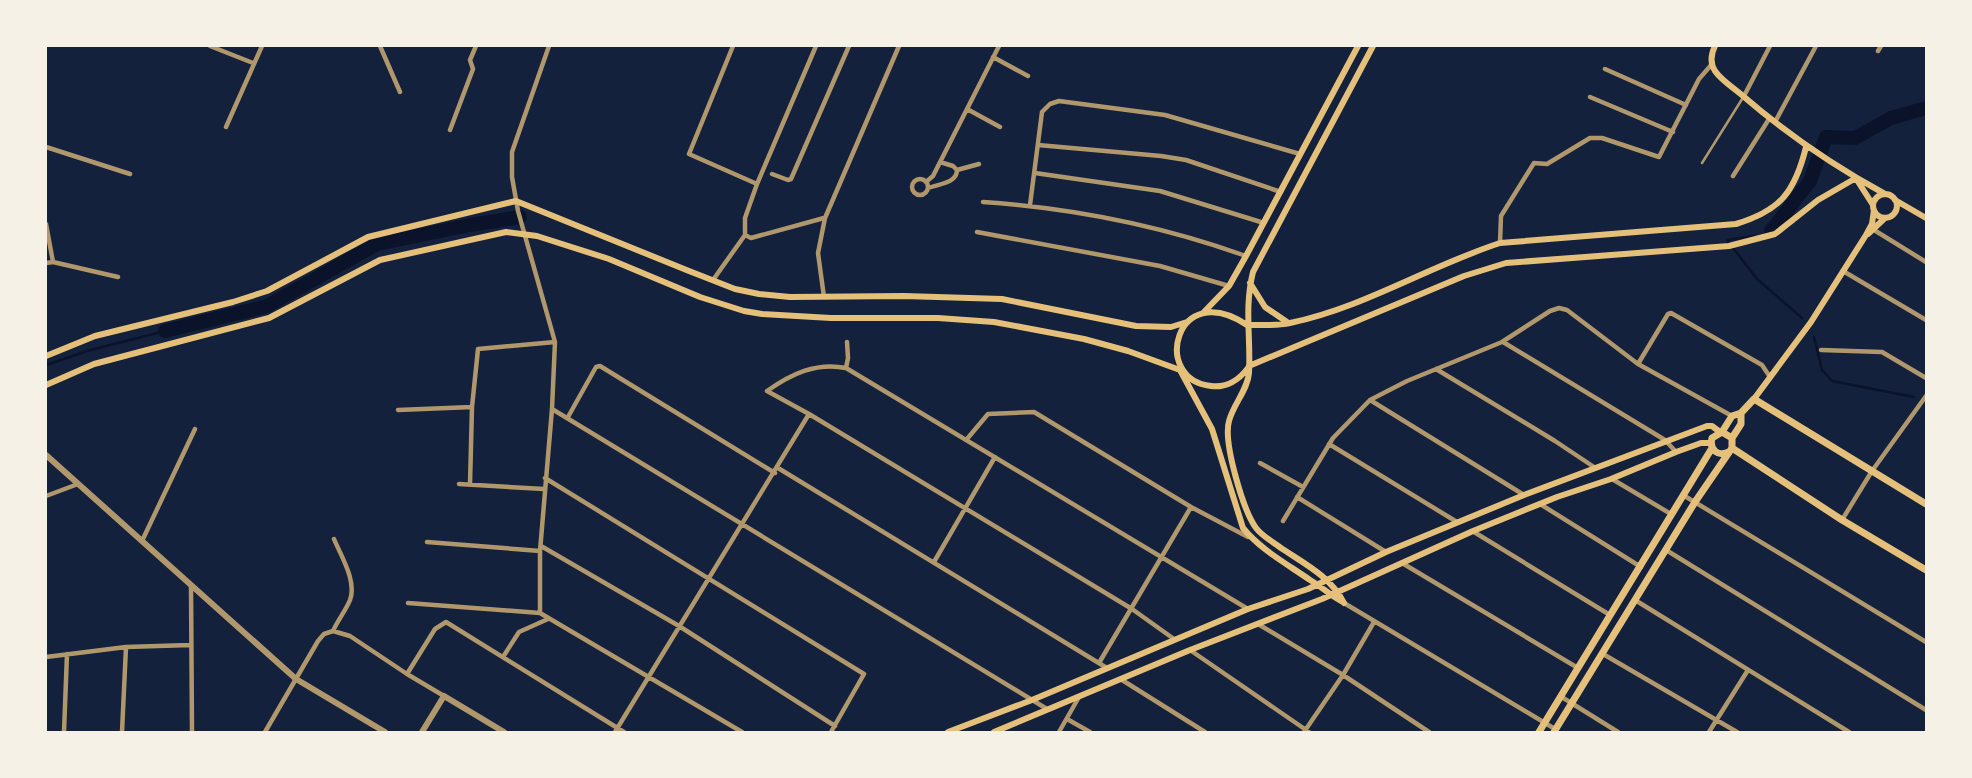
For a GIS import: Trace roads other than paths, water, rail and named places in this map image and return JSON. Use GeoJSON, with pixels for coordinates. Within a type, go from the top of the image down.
{"type":"FeatureCollection","features":[{"type":"Feature","properties":{"kind":"main road"},"geometry":{"type":"LineString","coordinates":[[46,356],[95,336],[267,291],[368,237],[516,201],[712,280],[759,294],[1002,299],[1136,326],[1171,327],[1203,313],[1229,286],[1358,46]]}},
{"type":"Feature","properties":{"kind":"main road"},"geometry":{"type":"LineString","coordinates":[[1344,603],[1328,580],[1267,539],[1256,528],[1246,509],[1230,449],[1227,425],[1249,377],[1247,328],[1251,283],[1258,262],[1373,46]]}},
{"type":"Feature","properties":{"kind":"main road"},"geometry":{"type":"LineString","coordinates":[[1716,46],[1711,56],[1712,64],[1720,76],[1772,121],[1856,178],[1927,218]]}},
{"type":"Feature","properties":{"kind":"main road"},"geometry":{"type":"LineString","coordinates":[[1203,313],[1225,313],[1247,328],[1288,323],[1332,310],[1397,285],[1464,254],[1500,243],[1727,225],[1760,217],[1786,195],[1810,149]]}},
{"type":"Feature","properties":{"kind":"main road"},"geometry":{"type":"LineString","coordinates":[[1856,178],[1878,216],[1885,218]]}},
{"type":"Feature","properties":{"kind":"main road"},"geometry":{"type":"LineString","coordinates":[[46,385],[93,364],[269,318],[380,260],[506,232],[545,239],[609,260],[700,297],[744,311],[762,314],[994,322],[1084,339],[1128,351],[1180,370],[1197,383],[1217,387],[1236,380],[1249,366],[1464,276],[1506,263],[1746,244],[1775,234],[1818,200],[1856,178]]}},
{"type":"Feature","properties":{"kind":"main road"},"geometry":{"type":"LineString","coordinates":[[1539,733],[1559,696],[1641,567],[1711,445],[1712,438],[1721,432],[1732,416],[1741,412],[1755,399],[1811,323],[1872,224],[1873,207],[1878,196],[1885,194]]}},
{"type":"Feature","properties":{"kind":"main road"},"geometry":{"type":"LineString","coordinates":[[1866,234],[1895,213],[1895,200]]}},
{"type":"Feature","properties":{"kind":"main road"},"geometry":{"type":"LineString","coordinates":[[1251,283],[1265,307],[1288,323]]}},
{"type":"Feature","properties":{"kind":"main road"},"geometry":{"type":"LineString","coordinates":[[1187,322],[1180,334],[1180,370],[1212,429],[1243,528],[1252,539],[1344,603]]}},
{"type":"Feature","properties":{"kind":"main road"},"geometry":{"type":"LineString","coordinates":[[1755,399],[1927,504]]}},
{"type":"Feature","properties":{"kind":"main road"},"geometry":{"type":"LineString","coordinates":[[1555,731],[1695,502],[1730,450],[1732,439],[1741,424],[1741,412]]}},
{"type":"Feature","properties":{"kind":"main road"},"geometry":{"type":"LineString","coordinates":[[948,733],[1248,608],[1318,585],[1385,552],[1665,440],[1707,426],[1712,426],[1732,439]]}},
{"type":"Feature","properties":{"kind":"main road"},"geometry":{"type":"LineString","coordinates":[[994,733],[1190,650],[1338,592],[1540,504],[1700,443],[1711,445],[1719,454],[1730,450]]}},
{"type":"Feature","properties":{"kind":"main road"},"geometry":{"type":"LineString","coordinates":[[1730,450],[1927,570]]}},
{"type":"Feature","properties":{"kind":"street"},"geometry":{"type":"LineString","coordinates":[[210,46],[253,63]]}},
{"type":"Feature","properties":{"kind":"street"},"geometry":{"type":"LineString","coordinates":[[226,127],[262,46]]}},
{"type":"Feature","properties":{"kind":"street"},"geometry":{"type":"LineString","coordinates":[[380,46],[400,92]]}},
{"type":"Feature","properties":{"kind":"street"},"geometry":{"type":"LineString","coordinates":[[450,130],[473,69],[470,60],[476,46]]}},
{"type":"Feature","properties":{"kind":"street"},"geometry":{"type":"LineString","coordinates":[[540,613],[544,489],[555,342],[518,211],[512,177],[512,152],[549,46]]}},
{"type":"Feature","properties":{"kind":"street"},"geometry":{"type":"LineString","coordinates":[[733,46],[689,154],[757,184]]}},
{"type":"Feature","properties":{"kind":"street"},"geometry":{"type":"LineString","coordinates":[[712,280],[745,235],[745,218],[757,184],[816,46]]}},
{"type":"Feature","properties":{"kind":"street"},"geometry":{"type":"LineString","coordinates":[[772,174],[791,180],[849,46]]}},
{"type":"Feature","properties":{"kind":"street"},"geometry":{"type":"LineString","coordinates":[[824,297],[818,253],[825,218],[899,46]]}},
{"type":"Feature","properties":{"kind":"street"},"geometry":{"type":"LineString","coordinates":[[957,170],[954,179],[927,185],[999,46]]}},
{"type":"Feature","properties":{"kind":"street"},"geometry":{"type":"LineString","coordinates":[[1744,96],[1770,46]]}},
{"type":"Feature","properties":{"kind":"street"},"geometry":{"type":"LineString","coordinates":[[1733,176],[1772,121],[1816,46]]}},
{"type":"Feature","properties":{"kind":"street"},"geometry":{"type":"LineString","coordinates":[[993,57],[1028,76]]}},
{"type":"Feature","properties":{"kind":"street"},"geometry":{"type":"LineString","coordinates":[[1500,243],[1501,216],[1534,163],[1547,164],[1593,137],[1658,157],[1699,79],[1712,64]]}},
{"type":"Feature","properties":{"kind":"street"},"geometry":{"type":"LineString","coordinates":[[1605,69],[1686,105]]}},
{"type":"Feature","properties":{"kind":"street"},"geometry":{"type":"LineString","coordinates":[[1590,97],[1673,132]]}},
{"type":"Feature","properties":{"kind":"street"},"geometry":{"type":"LineString","coordinates":[[1030,205],[1042,112],[1050,104],[1059,101],[1165,115],[1300,154]]}},
{"type":"Feature","properties":{"kind":"street"},"geometry":{"type":"LineString","coordinates":[[967,109],[1000,127]]}},
{"type":"Feature","properties":{"kind":"street"},"geometry":{"type":"LineString","coordinates":[[1038,145],[1173,158],[1280,191]]}},
{"type":"Feature","properties":{"kind":"street"},"geometry":{"type":"LineString","coordinates":[[46,147],[130,174]]}},
{"type":"Feature","properties":{"kind":"street"},"geometry":{"type":"LineString","coordinates":[[940,162],[957,170]]}},
{"type":"Feature","properties":{"kind":"street"},"geometry":{"type":"LineString","coordinates":[[957,170],[979,163]]}},
{"type":"Feature","properties":{"kind":"street"},"geometry":{"type":"LineString","coordinates":[[1035,173],[1160,191],[1264,223]]}},
{"type":"Feature","properties":{"kind":"street"},"geometry":{"type":"LineString","coordinates":[[983,202],[1030,205],[1174,232],[1246,256]]}},
{"type":"Feature","properties":{"kind":"street"},"geometry":{"type":"LineString","coordinates":[[745,235],[754,238],[825,218]]}},
{"type":"Feature","properties":{"kind":"street"},"geometry":{"type":"LineString","coordinates":[[46,224],[53,262]]}},
{"type":"Feature","properties":{"kind":"street"},"geometry":{"type":"LineString","coordinates":[[1874,230],[1927,262]]}},
{"type":"Feature","properties":{"kind":"street"},"geometry":{"type":"LineString","coordinates":[[978,232],[1160,266],[1229,286]]}},
{"type":"Feature","properties":{"kind":"street"},"geometry":{"type":"LineString","coordinates":[[46,264],[53,262],[118,277]]}},
{"type":"Feature","properties":{"kind":"street"},"geometry":{"type":"LineString","coordinates":[[1842,271],[1927,320]]}},
{"type":"Feature","properties":{"kind":"street"},"geometry":{"type":"LineString","coordinates":[[1283,521],[1329,444],[1370,400],[1384,391],[1502,342],[1559,308],[1567,310],[1638,364],[1732,416]]}},
{"type":"Feature","properties":{"kind":"street"},"geometry":{"type":"LineString","coordinates":[[1638,364],[1668,314],[1762,365],[1770,377]]}},
{"type":"Feature","properties":{"kind":"street"},"geometry":{"type":"LineString","coordinates":[[470,484],[472,407],[478,349],[555,342]]}},
{"type":"Feature","properties":{"kind":"street"},"geometry":{"type":"LineString","coordinates":[[846,368],[847,342]]}},
{"type":"Feature","properties":{"kind":"street"},"geometry":{"type":"LineString","coordinates":[[1502,342],[1665,440],[1676,452]]}},
{"type":"Feature","properties":{"kind":"street"},"geometry":{"type":"LineString","coordinates":[[1821,350],[1882,352],[1927,378]]}},
{"type":"Feature","properties":{"kind":"street"},"geometry":{"type":"LineString","coordinates":[[1174,639],[1132,609],[767,391],[798,373],[820,365],[846,368],[1248,608]]}},
{"type":"Feature","properties":{"kind":"street"},"geometry":{"type":"LineString","coordinates":[[568,417],[596,367],[600,366],[934,562],[1107,668]]}},
{"type":"Feature","properties":{"kind":"street"},"geometry":{"type":"LineString","coordinates":[[1436,369],[1594,467]]}},
{"type":"Feature","properties":{"kind":"street"},"geometry":{"type":"LineString","coordinates":[[1842,520],[1872,471],[1927,396]]}},
{"type":"Feature","properties":{"kind":"street"},"geometry":{"type":"LineString","coordinates":[[1370,400],[1524,495]]}},
{"type":"Feature","properties":{"kind":"street"},"geometry":{"type":"LineString","coordinates":[[398,410],[472,407]]}},
{"type":"Feature","properties":{"kind":"street"},"geometry":{"type":"LineString","coordinates":[[552,410],[568,417],[1047,709]]}},
{"type":"Feature","properties":{"kind":"street"},"geometry":{"type":"LineString","coordinates":[[967,439],[988,414],[1034,412],[1191,507],[1252,539]]}},
{"type":"Feature","properties":{"kind":"street"},"geometry":{"type":"LineString","coordinates":[[616,731],[809,414]]}},
{"type":"Feature","properties":{"kind":"street"},"geometry":{"type":"LineString","coordinates":[[142,542],[195,429]]}},
{"type":"Feature","properties":{"kind":"street"},"geometry":{"type":"LineString","coordinates":[[1329,444],[1457,522]]}},
{"type":"Feature","properties":{"kind":"street"},"geometry":{"type":"LineString","coordinates":[[46,455],[296,679],[385,733]]}},
{"type":"Feature","properties":{"kind":"street"},"geometry":{"type":"LineString","coordinates":[[934,562],[995,457]]}},
{"type":"Feature","properties":{"kind":"street"},"geometry":{"type":"LineString","coordinates":[[1260,463],[1303,487]]}},
{"type":"Feature","properties":{"kind":"street"},"geometry":{"type":"LineString","coordinates":[[545,478],[864,674],[831,733]]}},
{"type":"Feature","properties":{"kind":"street"},"geometry":{"type":"LineString","coordinates":[[1611,479],[1672,514]]}},
{"type":"Feature","properties":{"kind":"street"},"geometry":{"type":"LineString","coordinates":[[46,496],[78,484]]}},
{"type":"Feature","properties":{"kind":"street"},"geometry":{"type":"LineString","coordinates":[[459,484],[544,489]]}},
{"type":"Feature","properties":{"kind":"street"},"geometry":{"type":"LineString","coordinates":[[1683,495],[1927,642]]}},
{"type":"Feature","properties":{"kind":"street"},"geometry":{"type":"LineString","coordinates":[[1297,497],[1385,552]]}},
{"type":"Feature","properties":{"kind":"street"},"geometry":{"type":"LineString","coordinates":[[1540,504],[1641,567]]}},
{"type":"Feature","properties":{"kind":"street"},"geometry":{"type":"LineString","coordinates":[[1099,663],[1191,507]]}},
{"type":"Feature","properties":{"kind":"street"},"geometry":{"type":"LineString","coordinates":[[1473,531],[1610,615]]}},
{"type":"Feature","properties":{"kind":"street"},"geometry":{"type":"LineString","coordinates":[[333,631],[352,591],[349,574],[334,539]]}},
{"type":"Feature","properties":{"kind":"street"},"geometry":{"type":"LineString","coordinates":[[427,542],[541,549],[679,626],[835,726]]}},
{"type":"Feature","properties":{"kind":"street"},"geometry":{"type":"LineString","coordinates":[[1666,550],[1927,710]]}},
{"type":"Feature","properties":{"kind":"street"},"geometry":{"type":"LineString","coordinates":[[1402,562],[1578,668]]}},
{"type":"Feature","properties":{"kind":"street"},"geometry":{"type":"LineString","coordinates":[[191,586],[192,733]]}},
{"type":"Feature","properties":{"kind":"street"},"geometry":{"type":"LineString","coordinates":[[1635,600],[1849,733]]}},
{"type":"Feature","properties":{"kind":"street"},"geometry":{"type":"LineString","coordinates":[[408,603],[540,613],[742,733]]}},
{"type":"Feature","properties":{"kind":"street"},"geometry":{"type":"LineString","coordinates":[[1344,603],[1545,722],[1555,731]]}},
{"type":"Feature","properties":{"kind":"street"},"geometry":{"type":"LineString","coordinates":[[503,657],[519,632],[546,619],[551,620]]}},
{"type":"Feature","properties":{"kind":"street"},"geometry":{"type":"LineString","coordinates":[[1190,650],[1306,732],[1374,622]]}},
{"type":"Feature","properties":{"kind":"street"},"geometry":{"type":"LineString","coordinates":[[407,674],[435,629],[442,623],[453,624],[616,731],[624,733]]}},
{"type":"Feature","properties":{"kind":"street"},"geometry":{"type":"LineString","coordinates":[[1258,624],[1343,675],[1429,733]]}},
{"type":"Feature","properties":{"kind":"street"},"geometry":{"type":"LineString","coordinates":[[265,733],[318,641],[324,634],[333,631],[349,636],[504,733]]}},
{"type":"Feature","properties":{"kind":"street"},"geometry":{"type":"LineString","coordinates":[[46,657],[126,647],[190,645]]}},
{"type":"Feature","properties":{"kind":"street"},"geometry":{"type":"LineString","coordinates":[[122,733],[126,647]]}},
{"type":"Feature","properties":{"kind":"street"},"geometry":{"type":"LineString","coordinates":[[64,733],[66,654]]}},
{"type":"Feature","properties":{"kind":"street"},"geometry":{"type":"LineString","coordinates":[[1603,654],[1737,733]]}},
{"type":"Feature","properties":{"kind":"street"},"geometry":{"type":"LineString","coordinates":[[1709,733],[1748,670]]}},
{"type":"Feature","properties":{"kind":"street"},"geometry":{"type":"LineString","coordinates":[[1122,680],[1205,733]]}},
{"type":"Feature","properties":{"kind":"street"},"geometry":{"type":"LineString","coordinates":[[422,733],[444,696]]}},
{"type":"Feature","properties":{"kind":"street"},"geometry":{"type":"LineString","coordinates":[[1559,696],[1618,733]]}},
{"type":"Feature","properties":{"kind":"street"},"geometry":{"type":"LineString","coordinates":[[1059,733],[1079,698]]}},
{"type":"Feature","properties":{"kind":"street"},"geometry":{"type":"LineString","coordinates":[[1067,719],[1090,733]]}},
{"type":"Feature","properties":{"kind":"lane"},"geometry":{"type":"LineString","coordinates":[[1702,163],[1744,96]]}},
{"type":"Feature","properties":{"kind":"waterway"},"geometry":{"type":"LineString","coordinates":[[1771,231],[1810,181],[1826,137],[1855,138],[1891,118],[1926,108]]}},
{"type":"Feature","properties":{"kind":"waterway"},"geometry":{"type":"LineString","coordinates":[[165,331],[267,306],[377,244],[520,217]]}},
{"type":"Feature","properties":{"kind":"waterway"},"geometry":{"type":"LineString","coordinates":[[1727,240],[1755,236]]}},
{"type":"Feature","properties":{"kind":"waterway"},"geometry":{"type":"LineString","coordinates":[[1727,240],[1757,279],[1802,318]]}},
{"type":"Feature","properties":{"kind":"waterway"},"geometry":{"type":"LineString","coordinates":[[46,365],[87,351],[165,331]]}},
{"type":"Feature","properties":{"kind":"waterway"},"geometry":{"type":"LineString","coordinates":[[1814,337],[1822,370],[1832,381],[1914,397]]}}]}
